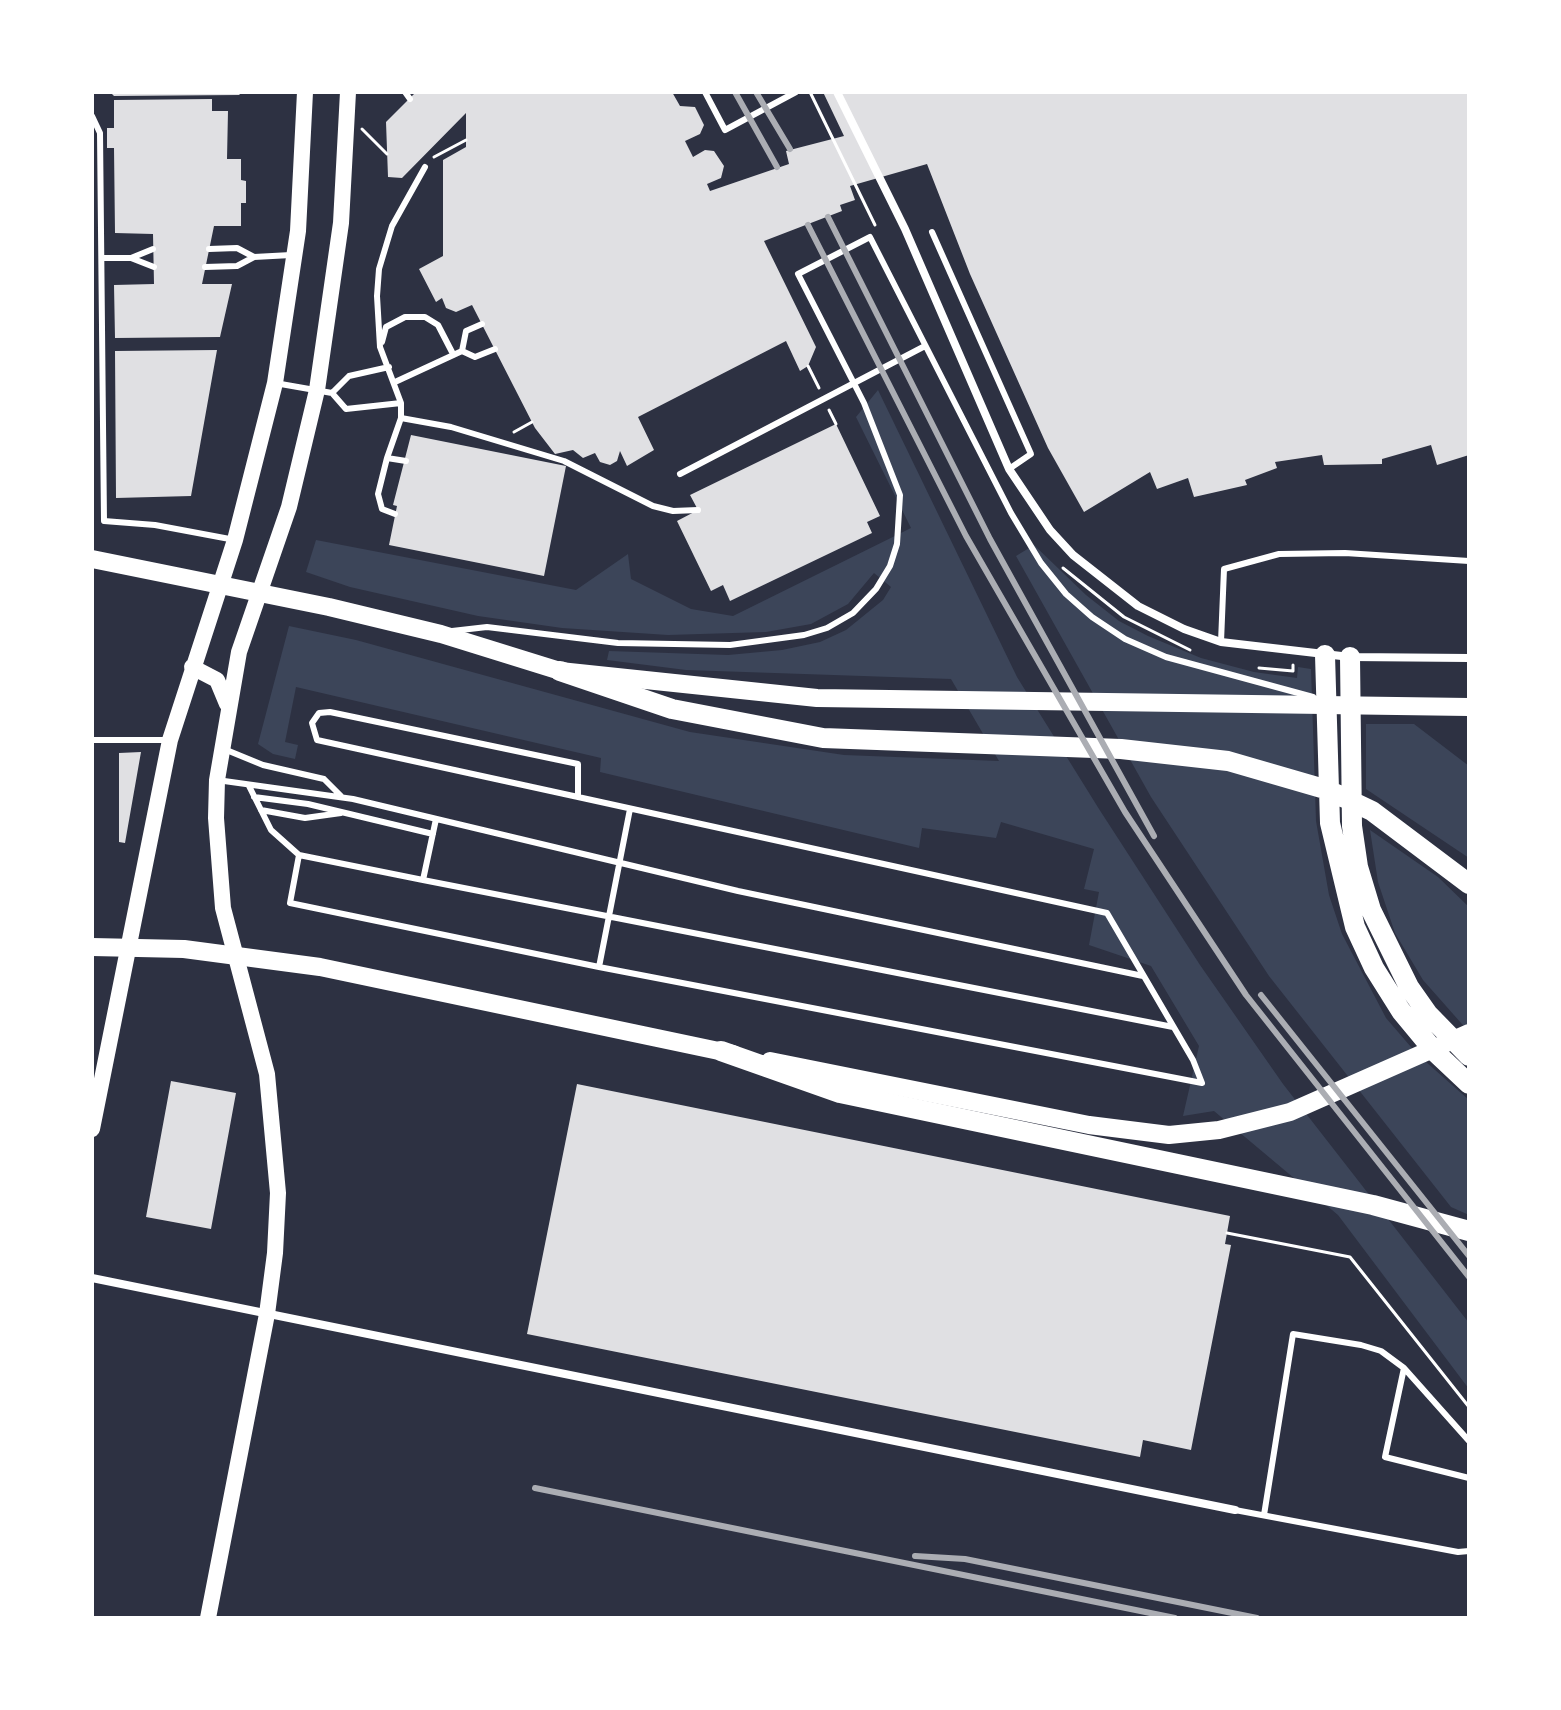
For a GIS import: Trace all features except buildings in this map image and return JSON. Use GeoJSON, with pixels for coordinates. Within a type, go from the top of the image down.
{"type":"FeatureCollection","features":[{"type":"Feature","properties":{"kind":"highway"},"geometry":{"type":"LineString","coordinates":[[1325,655],[1330,823],[1355,927],[1374,968],[1401,1011],[1435,1052],[1469,1084]]}},
{"type":"Feature","properties":{"kind":"highway"},"geometry":{"type":"LineString","coordinates":[[1350,657],[1352,826],[1363,882],[1376,923],[1409,987],[1428,1014],[1469,1056]]}},
{"type":"Feature","properties":{"kind":"highway"},"geometry":{"type":"LineString","coordinates":[[560,671],[672,709],[760,728],[873,742],[1121,749],[1228,761],[1328,790],[1372,811],[1469,884]]}},
{"type":"Feature","properties":{"kind":"highway"},"geometry":{"type":"LineString","coordinates":[[721,1051],[840,1093],[1373,1205],[1469,1231]]}},
{"type":"Feature","properties":{"kind":"main road"},"geometry":{"type":"LineString","coordinates":[[92,1129],[170,740],[235,540],[275,383],[295,254],[305,92]]}},
{"type":"Feature","properties":{"kind":"main road"},"geometry":{"type":"LineString","coordinates":[[208,1618],[267,1314],[275,1253],[278,1193],[267,1074],[223,908],[217,780],[227,706],[239,652],[289,507],[324,392],[341,223],[348,92]]}},
{"type":"Feature","properties":{"kind":"main road"},"geometry":{"type":"LineString","coordinates":[[101,559],[441,634],[560,671],[817,698],[1469,707]]}},
{"type":"Feature","properties":{"kind":"main road"},"geometry":{"type":"LineString","coordinates":[[192,667],[217,680],[227,706]]}},
{"type":"Feature","properties":{"kind":"main road"},"geometry":{"type":"LineString","coordinates":[[92,947],[236,955],[320,967],[1102,1127],[1169,1135],[1254,1123],[1290,1112],[1469,1033]]}},
{"type":"Feature","properties":{"kind":"street"},"geometry":{"type":"LineString","coordinates":[[837,92],[905,229],[1009,469],[1050,530],[1101,580],[1158,617],[1221,642],[1294,653],[1350,657],[1469,658]]}},
{"type":"Feature","properties":{"kind":"street"},"geometry":{"type":"LineString","coordinates":[[92,1278],[1235,1510]]}},
{"type":"Feature","properties":{"kind":"lane"},"geometry":{"type":"LineString","coordinates":[[405,92],[410,99]]}},
{"type":"Feature","properties":{"kind":"lane"},"geometry":{"type":"LineString","coordinates":[[705,92],[725,130],[796,92]]}},
{"type":"Feature","properties":{"kind":"lane"},"geometry":{"type":"LineString","coordinates":[[92,116],[100,133],[104,521],[167,527],[235,540]]}},
{"type":"Feature","properties":{"kind":"lane"},"geometry":{"type":"LineString","coordinates":[[395,514],[382,509],[378,494],[401,418],[401,403],[395,382],[380,347],[377,307],[379,269],[401,205],[423,165]]}},
{"type":"Feature","properties":{"kind":"lane"},"geometry":{"type":"LineString","coordinates":[[932,232],[1031,454],[1009,469]]}},
{"type":"Feature","properties":{"kind":"lane"},"geometry":{"type":"LineString","coordinates":[[441,634],[487,627],[618,643],[767,642],[827,628],[853,613],[876,589],[897,544],[900,495],[891,466],[853,383],[798,274],[870,237],[1011,513],[1041,563],[1066,594],[1092,617],[1125,639],[1166,657],[1230,677],[1352,705]]}},
{"type":"Feature","properties":{"kind":"lane"},"geometry":{"type":"LineString","coordinates":[[209,249],[237,248],[254,257]]}},
{"type":"Feature","properties":{"kind":"lane"},"geometry":{"type":"LineString","coordinates":[[131,258],[153,249]]}},
{"type":"Feature","properties":{"kind":"lane"},"geometry":{"type":"LineString","coordinates":[[205,267],[237,266],[254,257],[295,254]]}},
{"type":"Feature","properties":{"kind":"lane"},"geometry":{"type":"LineString","coordinates":[[102,258],[131,258],[154,267]]}},
{"type":"Feature","properties":{"kind":"lane"},"geometry":{"type":"LineString","coordinates":[[380,347],[386,327],[405,317],[425,317],[438,325],[453,354]]}},
{"type":"Feature","properties":{"kind":"lane"},"geometry":{"type":"LineString","coordinates":[[462,351],[466,331],[482,324]]}},
{"type":"Feature","properties":{"kind":"lane"},"geometry":{"type":"LineString","coordinates":[[680,474],[925,346]]}},
{"type":"Feature","properties":{"kind":"lane"},"geometry":{"type":"LineString","coordinates":[[395,382],[462,351],[475,357],[495,349]]}},
{"type":"Feature","properties":{"kind":"lane"},"geometry":{"type":"LineString","coordinates":[[324,392],[349,376],[389,367]]}},
{"type":"Feature","properties":{"kind":"lane"},"geometry":{"type":"LineString","coordinates":[[275,383],[324,392],[346,409],[401,403]]}},
{"type":"Feature","properties":{"kind":"lane"},"geometry":{"type":"LineString","coordinates":[[401,418],[451,427],[564,461],[653,506],[673,511],[698,510]]}},
{"type":"Feature","properties":{"kind":"lane"},"geometry":{"type":"LineString","coordinates":[[387,458],[406,461]]}},
{"type":"Feature","properties":{"kind":"lane"},"geometry":{"type":"LineString","coordinates":[[1221,642],[1224,569],[1279,554],[1345,553],[1469,561]]}},
{"type":"Feature","properties":{"kind":"lane"},"geometry":{"type":"LineString","coordinates":[[299,855],[290,903],[599,967],[1202,1083],[1107,913],[317,740],[312,723],[319,713],[330,712],[578,764],[578,797]]}},
{"type":"Feature","properties":{"kind":"lane"},"geometry":{"type":"LineString","coordinates":[[92,740],[170,740]]}},
{"type":"Feature","properties":{"kind":"lane"},"geometry":{"type":"LineString","coordinates":[[221,747],[263,765],[324,779],[342,797]]}},
{"type":"Feature","properties":{"kind":"lane"},"geometry":{"type":"LineString","coordinates":[[217,780],[249,786],[296,788],[342,797],[618,862],[1143,976]]}},
{"type":"Feature","properties":{"kind":"lane"},"geometry":{"type":"LineString","coordinates":[[249,786],[271,830],[299,855],[1174,1028]]}},
{"type":"Feature","properties":{"kind":"lane"},"geometry":{"type":"LineString","coordinates":[[254,797],[343,812],[433,834]]}},
{"type":"Feature","properties":{"kind":"lane"},"geometry":{"type":"LineString","coordinates":[[599,967],[630,809]]}},
{"type":"Feature","properties":{"kind":"lane"},"geometry":{"type":"LineString","coordinates":[[261,810],[316,818],[343,812]]}},
{"type":"Feature","properties":{"kind":"lane"},"geometry":{"type":"LineString","coordinates":[[423,880],[436,819]]}},
{"type":"Feature","properties":{"kind":"lane"},"geometry":{"type":"LineString","coordinates":[[1264,1515],[1293,1334],[1381,1351],[1422,1384],[1469,1441]]}},
{"type":"Feature","properties":{"kind":"lane"},"geometry":{"type":"LineString","coordinates":[[1404,1368],[1385,1457],[1469,1478]]}},
{"type":"Feature","properties":{"kind":"lane"},"geometry":{"type":"LineString","coordinates":[[1235,1510],[1458,1552],[1469,1551]]}},
{"type":"Feature","properties":{"kind":"path"},"geometry":{"type":"LineString","coordinates":[[810,92],[875,226]]}},
{"type":"Feature","properties":{"kind":"path"},"geometry":{"type":"LineString","coordinates":[[423,165],[466,140]]}},
{"type":"Feature","properties":{"kind":"path"},"geometry":{"type":"LineString","coordinates":[[1056,560],[1072,579],[1124,617],[1190,650]]}},
{"type":"Feature","properties":{"kind":"path"},"geometry":{"type":"LineString","coordinates":[[1251,667],[1293,671],[1294,653]]}},
{"type":"Feature","properties":{"kind":"path"},"geometry":{"type":"LineString","coordinates":[[1227,1233],[1350,1257],[1469,1407]]}},
{"type":"Feature","properties":{"kind":"shaded area"},"geometry":{"type":"Polygon","coordinates":[[[878,390],[1017,677],[1099,809],[1200,965],[1283,1084],[1469,1323],[1469,1389],[1338,1215],[1214,1111],[1183,1116],[1199,1046],[1151,966],[1089,945],[1099,892],[1084,889],[1094,849],[1001,822],[996,838],[922,828],[919,848],[600,772],[601,758],[296,687],[285,742],[298,745],[295,759],[273,754],[258,744],[289,626],[356,640],[690,732],[844,755],[999,761],[951,679],[686,670],[607,660],[609,651],[728,655],[782,650],[820,642],[846,630],[883,600],[891,587],[874,573],[848,604],[811,624],[766,632],[668,635],[562,628],[478,616],[350,587],[306,572],[316,540],[576,590],[628,554],[631,579],[691,609],[733,616],[911,528],[856,417],[878,390]]]}},
{"type":"Feature","properties":{"kind":"shaded area"},"geometry":{"type":"Polygon","coordinates":[[[1034,545],[1086,595],[1119,621],[1148,636],[1201,658],[1254,672],[1297,678],[1298,667],[1311,669],[1316,821],[1329,895],[1342,934],[1386,1018],[1417,1054],[1469,1100],[1469,1215],[1451,1207],[1269,976],[1151,797],[1016,556],[1034,545]]]}},
{"type":"Feature","properties":{"kind":"shaded area"},"geometry":{"type":"Polygon","coordinates":[[[1366,724],[1414,724],[1469,766],[1469,858],[1366,789],[1366,724]]]}},
{"type":"Feature","properties":{"kind":"shaded area"},"geometry":{"type":"Polygon","coordinates":[[[1370,830],[1438,877],[1469,907],[1469,1032],[1423,980],[1395,933],[1378,882],[1370,830]]]}},
{"type":"Feature","properties":{"kind":"railway"},"geometry":{"type":"LineString","coordinates":[[735,92],[777,167]]}},
{"type":"Feature","properties":{"kind":"railway"},"geometry":{"type":"LineString","coordinates":[[756,92],[790,149]]}},
{"type":"Feature","properties":{"kind":"railway"},"geometry":{"type":"LineString","coordinates":[[828,217],[990,539],[1154,836]]}},
{"type":"Feature","properties":{"kind":"railway"},"geometry":{"type":"LineString","coordinates":[[808,225],[966,536],[1125,812],[1246,995],[1469,1277]]}},
{"type":"Feature","properties":{"kind":"railway"},"geometry":{"type":"LineString","coordinates":[[1261,995],[1469,1256]]}},
{"type":"Feature","properties":{"kind":"railway"},"geometry":{"type":"LineString","coordinates":[[535,1488],[1175,1618]]}},
{"type":"Feature","properties":{"kind":"railway"},"geometry":{"type":"LineString","coordinates":[[915,1556],[965,1559],[1257,1618]]}}]}
